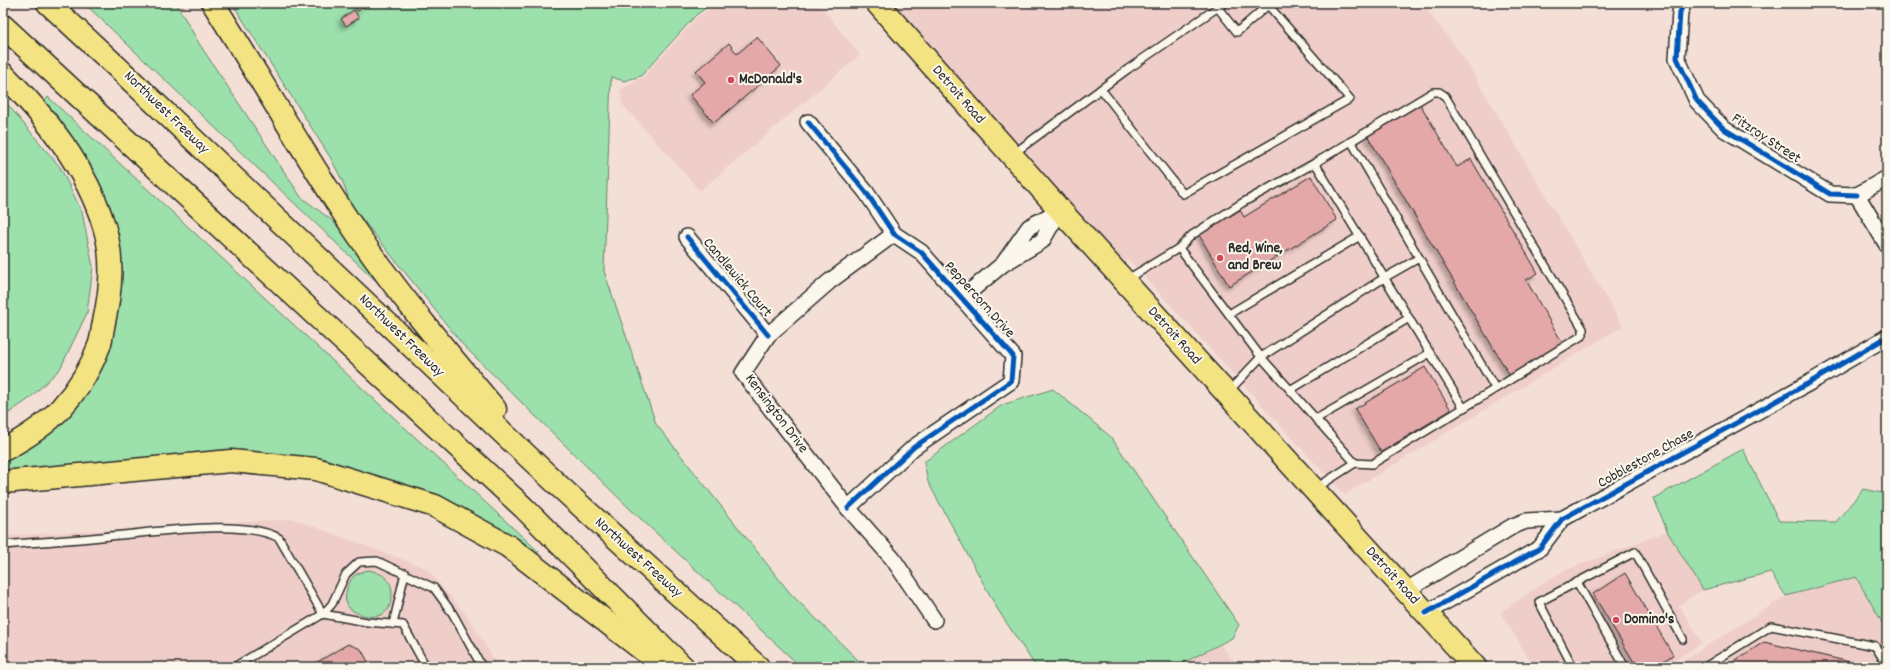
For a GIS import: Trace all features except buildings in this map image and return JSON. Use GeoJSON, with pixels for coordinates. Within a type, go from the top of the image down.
{"type":"FeatureCollection","features":[{"type":"Feature","properties":{"kind":"main road","name":"Northwest Freeway"},"geometry":{"type":"LineString","coordinates":[[48,3],[558,485],[758,667]]}},
{"type":"Feature","properties":{"kind":"main road"},"geometry":{"type":"LineString","coordinates":[[212,3],[344,214],[371,252],[454,360],[558,485]]}},
{"type":"Feature","properties":{"kind":"main road","name":"Detroit Road"},"geometry":{"type":"LineString","coordinates":[[877,3],[1124,282],[1475,667]]}},
{"type":"Feature","properties":{"kind":"main road"},"geometry":{"type":"LineString","coordinates":[[3,26],[523,507],[683,667]]}},
{"type":"Feature","properties":{"kind":"main road"},"geometry":{"type":"LineString","coordinates":[[3,74],[40,115],[63,146],[88,185],[105,227],[111,266],[109,299],[99,346],[84,376],[61,408],[32,434],[3,450]]}},
{"type":"Feature","properties":{"kind":"main road"},"geometry":{"type":"LineString","coordinates":[[3,482],[231,461],[316,469],[435,506],[508,546],[666,667]]}},
{"type":"Feature","properties":{"kind":"street","name":"Fitzroy Street"},"geometry":{"type":"LineString","coordinates":[[1684,3],[1680,12],[1677,58],[1697,102],[1724,129],[1830,194],[1857,195]]}},
{"type":"Feature","properties":{"kind":"street","name":"Peppercorn Drive"},"geometry":{"type":"LineString","coordinates":[[808,122],[866,192],[894,234],[921,252],[1013,356],[1011,381],[914,447],[848,508]]}},
{"type":"Feature","properties":{"kind":"street"},"geometry":{"type":"LineString","coordinates":[[1887,178],[1857,195],[1887,245]]}},
{"type":"Feature","properties":{"kind":"street","name":"Peppercorn Drive"},"geometry":{"type":"LineString","coordinates":[[962,298],[1003,264],[1042,241],[1060,210]]}},
{"type":"Feature","properties":{"kind":"street","name":"Kensington Drive"},"geometry":{"type":"LineString","coordinates":[[894,234],[830,281],[768,335],[742,373],[848,508],[893,559],[934,620]]}},
{"type":"Feature","properties":{"kind":"street","name":"Candlewick Court"},"geometry":{"type":"LineString","coordinates":[[687,237],[768,335]]}},
{"type":"Feature","properties":{"kind":"street","name":"Cobblestone Chase"},"geometry":{"type":"LineString","coordinates":[[1405,590],[1513,526],[1526,521],[1562,518],[1809,383],[1887,338]]}},
{"type":"Feature","properties":{"kind":"street","name":"Cobblestone Chase"},"geometry":{"type":"LineString","coordinates":[[1426,613],[1540,548],[1562,518]]}},
{"type":"Feature","properties":{"kind":"lane"},"geometry":{"type":"LineString","coordinates":[[1011,155],[1101,89],[1224,3]]}},
{"type":"Feature","properties":{"kind":"lane"},"geometry":{"type":"LineString","coordinates":[[1101,89],[1183,194],[1350,99],[1268,5],[1237,32],[1218,8]]}},
{"type":"Feature","properties":{"kind":"lane"},"geometry":{"type":"LineString","coordinates":[[1124,282],[1179,248],[1192,235],[1242,203],[1315,163],[1433,92],[1439,92],[1444,96],[1583,329],[1584,335],[1463,407],[1372,464],[1355,463],[1314,490]]}},
{"type":"Feature","properties":{"kind":"lane"},"geometry":{"type":"LineString","coordinates":[[1351,141],[1495,388]]}},
{"type":"Feature","properties":{"kind":"lane"},"geometry":{"type":"LineString","coordinates":[[1315,163],[1463,407]]}},
{"type":"Feature","properties":{"kind":"lane"},"geometry":{"type":"LineString","coordinates":[[1229,314],[1360,236]]}},
{"type":"Feature","properties":{"kind":"lane"},"geometry":{"type":"LineString","coordinates":[[1179,248],[1261,357],[1355,463]]}},
{"type":"Feature","properties":{"kind":"lane"},"geometry":{"type":"LineString","coordinates":[[1227,394],[1261,357],[1384,278],[1419,258]]}},
{"type":"Feature","properties":{"kind":"lane"},"geometry":{"type":"LineString","coordinates":[[1290,390],[1409,318]]}},
{"type":"Feature","properties":{"kind":"lane"},"geometry":{"type":"LineString","coordinates":[[1316,419],[1430,353]]}},
{"type":"Feature","properties":{"kind":"lane"},"geometry":{"type":"LineString","coordinates":[[3,545],[175,530],[215,528],[256,530],[271,534],[279,538],[324,614],[367,622],[403,625],[426,667]]}},
{"type":"Feature","properties":{"kind":"lane"},"geometry":{"type":"LineString","coordinates":[[1573,667],[1539,602],[1635,552],[1683,639]]}},
{"type":"Feature","properties":{"kind":"lane"},"geometry":{"type":"LineString","coordinates":[[234,667],[324,614],[332,604],[346,574],[359,562],[377,561],[434,588],[453,614],[482,667]]}},
{"type":"Feature","properties":{"kind":"lane"},"geometry":{"type":"LineString","coordinates":[[393,624],[405,573]]}},
{"type":"Feature","properties":{"kind":"lane"},"geometry":{"type":"LineString","coordinates":[[1577,582],[1625,667]]}},
{"type":"Feature","properties":{"kind":"lane"},"geometry":{"type":"LineString","coordinates":[[1705,667],[1771,626],[1875,646],[1887,664]]}},
{"type":"Feature","properties":{"kind":"shaded area"},"geometry":{"type":"Polygon","coordinates":[[[717,3],[818,3],[860,55],[700,191],[622,104],[620,90],[644,76],[698,16],[717,3]]]}},
{"type":"Feature","properties":{"kind":"shaded area"},"geometry":{"type":"Polygon","coordinates":[[[877,3],[1421,3],[1463,56],[1623,326],[1344,495],[1129,260],[1109,265],[877,3]]]}},
{"type":"Feature","properties":{"kind":"shaded area"},"geometry":{"type":"Polygon","coordinates":[[[294,519],[426,568],[468,617],[499,667],[3,667],[3,536],[294,519]]]}},
{"type":"Feature","properties":{"kind":"shaded area"},"geometry":{"type":"Polygon","coordinates":[[[1667,531],[1703,590],[1679,605],[1702,643],[1664,667],[1534,667],[1500,612],[1561,572],[1667,531]]]}},
{"type":"Feature","properties":{"kind":"shaded area"},"geometry":{"type":"Polygon","coordinates":[[[1856,577],[1887,631],[1887,667],[1673,667],[1786,596],[1856,577]]]}},
{"type":"Feature","properties":{"kind":"shaded area"},"geometry":{"type":"Polygon","coordinates":[[[1220,644],[1238,667],[1175,667],[1220,644]]]}},
{"type":"Feature","properties":{"kind":"green space"},"geometry":{"type":"Polygon","coordinates":[[[84,3],[176,3],[200,45],[301,197],[334,222],[361,258],[378,274],[375,280],[84,3]]]}},
{"type":"Feature","properties":{"kind":"green space"},"geometry":{"type":"Polygon","coordinates":[[[232,3],[713,3],[696,15],[641,76],[624,81],[611,77],[604,271],[656,424],[790,593],[865,667],[801,667],[629,508],[463,345],[351,205],[342,180],[330,157],[232,3]]]}},
{"type":"Feature","properties":{"kind":"green space"},"geometry":{"type":"Polygon","coordinates":[[[48,97],[539,552],[532,557],[328,465],[3,473],[3,457],[110,345],[119,302],[109,214],[43,103],[48,97]]]}},
{"type":"Feature","properties":{"kind":"green space"},"geometry":{"type":"Polygon","coordinates":[[[3,99],[60,167],[82,212],[93,267],[87,313],[60,369],[29,399],[3,417],[3,99]]]}},
{"type":"Feature","properties":{"kind":"green space"},"geometry":{"type":"Polygon","coordinates":[[[1053,389],[1111,437],[1239,625],[1232,638],[1175,667],[1036,667],[998,610],[928,482],[924,462],[1002,405],[1053,389]]]}},
{"type":"Feature","properties":{"kind":"green space"},"geometry":{"type":"Polygon","coordinates":[[[1743,449],[1779,521],[1836,522],[1863,489],[1887,494],[1887,631],[1856,577],[1786,596],[1770,572],[1703,590],[1667,531],[1654,498],[1743,449]]]}},
{"type":"Feature","properties":{"kind":"green space"},"geometry":{"type":"Polygon","coordinates":[[[368,570],[382,575],[387,579],[392,589],[391,602],[388,610],[378,616],[356,613],[349,608],[346,602],[348,586],[354,576],[368,570]]]}},
{"type":"Feature","properties":{"kind":"cycle path"},"geometry":{"type":"LineString","coordinates":[[1684,3],[1680,12],[1677,58],[1697,101],[1724,129],[1830,194],[1857,195]]}},
{"type":"Feature","properties":{"kind":"cycle path"},"geometry":{"type":"LineString","coordinates":[[808,122],[866,192],[894,234],[921,252],[1013,356],[1011,381],[914,447],[848,508]]}},
{"type":"Feature","properties":{"kind":"cycle path"},"geometry":{"type":"LineString","coordinates":[[687,237],[768,335]]}},
{"type":"Feature","properties":{"kind":"cycle path"},"geometry":{"type":"LineString","coordinates":[[1426,613],[1540,548],[1562,519],[1809,383],[1887,337]]}},
{"type":"Feature","properties":{"kind":"place","name":"McDonald's"},"geometry":{"type":"Point","coordinates":[731,80]}},
{"type":"Feature","properties":{"kind":"place","name":"Red, Wine, and Brew"},"geometry":{"type":"Point","coordinates":[1220,258]}},
{"type":"Feature","properties":{"kind":"place","name":"Domino's"},"geometry":{"type":"Point","coordinates":[1616,620]}}]}
